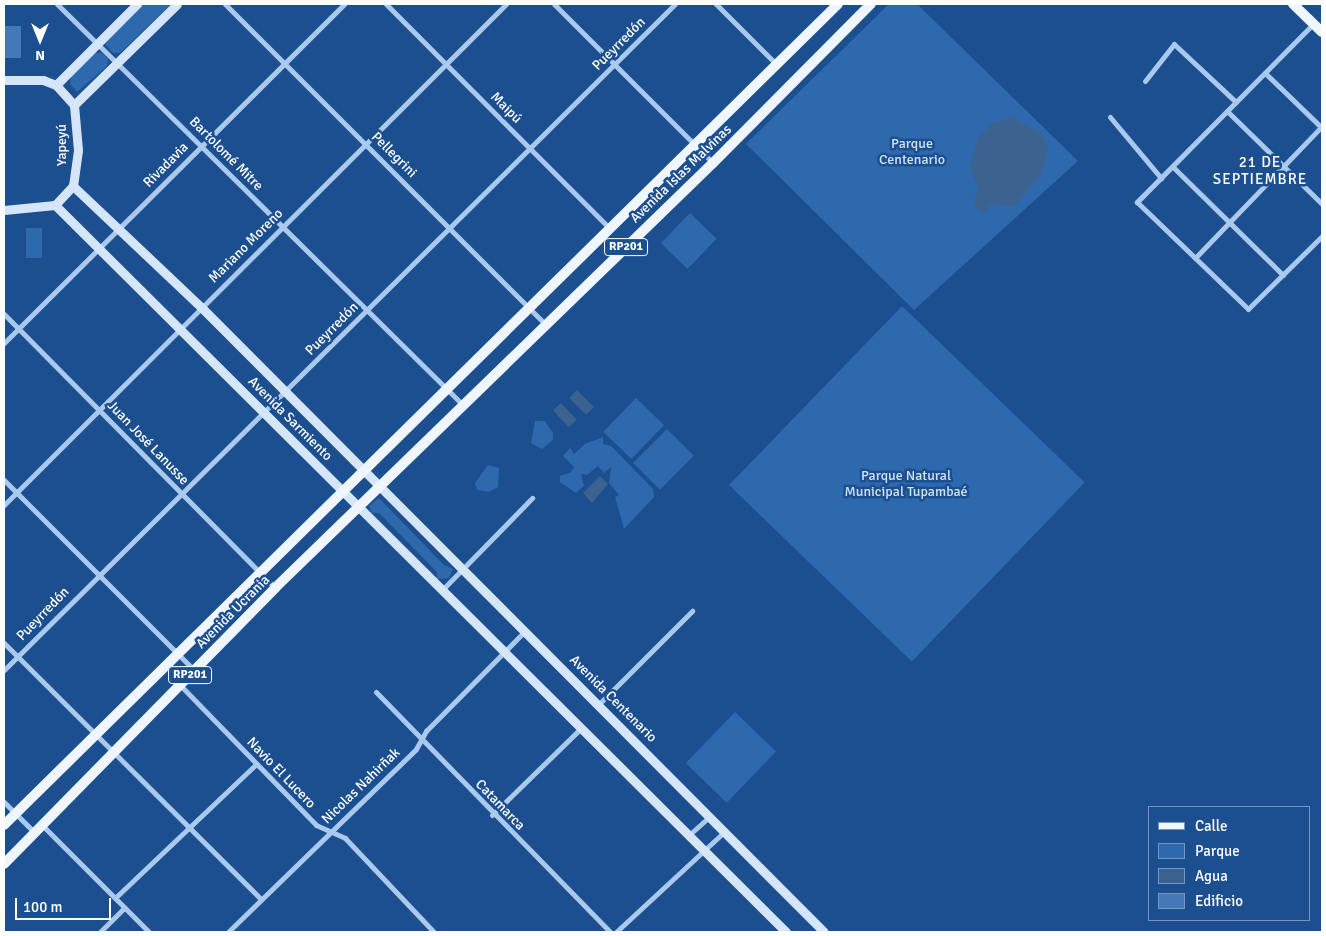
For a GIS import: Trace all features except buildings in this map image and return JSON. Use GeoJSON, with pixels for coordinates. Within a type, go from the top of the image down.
{"type":"FeatureCollection","features":[{"type":"Feature","properties":{"kind":"main road"},"geometry":{"type":"LineString","coordinates":[[56,85],[137,4]]}},
{"type":"Feature","properties":{"kind":"main road"},"geometry":{"type":"LineString","coordinates":[[4,80],[20,78],[56,85],[74,105],[118,64],[177,4]]}},
{"type":"Feature","properties":{"kind":"main road","name":"Avenida Islas Malvinas"},"geometry":{"type":"LineString","coordinates":[[362,470],[838,4]]}},
{"type":"Feature","properties":{"kind":"main road","name":"Avenida Islas Malvinas"},"geometry":{"type":"LineString","coordinates":[[380,488],[545,324],[713,163],[871,4]]}},
{"type":"Feature","properties":{"kind":"main road"},"geometry":{"type":"LineString","coordinates":[[1293,4],[1322,32]]}},
{"type":"Feature","properties":{"kind":"main road","name":"Yapeyú"},"geometry":{"type":"LineString","coordinates":[[73,186],[78,150],[74,105]]}},
{"type":"Feature","properties":{"kind":"main road"},"geometry":{"type":"LineString","coordinates":[[4,210],[55,205],[73,186]]}},
{"type":"Feature","properties":{"kind":"main road","name":"Avenida Sarmiento"},"geometry":{"type":"LineString","coordinates":[[73,186],[201,307],[380,488]]}},
{"type":"Feature","properties":{"kind":"main road","name":"Avenida Sarmiento"},"geometry":{"type":"LineString","coordinates":[[55,205],[180,327],[505,652]]}},
{"type":"Feature","properties":{"kind":"main road","name":"Avenida Ucrania"},"geometry":{"type":"LineString","coordinates":[[4,824],[362,470]]}},
{"type":"Feature","properties":{"kind":"main road","name":"Avenida Ucrania"},"geometry":{"type":"LineString","coordinates":[[4,864],[275,588],[380,488]]}},
{"type":"Feature","properties":{"kind":"main road","name":"Avenida Centenario"},"geometry":{"type":"LineString","coordinates":[[380,488],[526,630],[824,932]]}},
{"type":"Feature","properties":{"kind":"main road"},"geometry":{"type":"LineString","coordinates":[[505,652],[786,932]]}},
{"type":"Feature","properties":{"kind":"street","name":"Bartolomé Mitre"},"geometry":{"type":"LineString","coordinates":[[57,4],[463,405]]}},
{"type":"Feature","properties":{"kind":"street","name":"Pellegrini"},"geometry":{"type":"LineString","coordinates":[[225,4],[450,226],[545,324]]}},
{"type":"Feature","properties":{"kind":"street","name":"Rivadavia"},"geometry":{"type":"LineString","coordinates":[[4,343],[98,247],[344,4]]}},
{"type":"Feature","properties":{"kind":"street","name":"Maipú"},"geometry":{"type":"LineString","coordinates":[[386,4],[609,228]]}},
{"type":"Feature","properties":{"kind":"street","name":"Mariano Moreno"},"geometry":{"type":"LineString","coordinates":[[4,505],[101,411],[180,327],[281,226],[367,145],[506,4]]}},
{"type":"Feature","properties":{"kind":"street"},"geometry":{"type":"LineString","coordinates":[[554,4],[713,163]]}},
{"type":"Feature","properties":{"kind":"street","name":"Pueyrredón"},"geometry":{"type":"LineString","coordinates":[[4,670],[97,574],[182,495],[675,4]]}},
{"type":"Feature","properties":{"kind":"street"},"geometry":{"type":"LineString","coordinates":[[716,4],[776,64]]}},
{"type":"Feature","properties":{"kind":"street"},"geometry":{"type":"LineString","coordinates":[[1314,23],[1173,168],[1137,202],[1248,309],[1322,236]]}},
{"type":"Feature","properties":{"kind":"street"},"geometry":{"type":"LineString","coordinates":[[1145,81],[1174,44],[1236,102]]}},
{"type":"Feature","properties":{"kind":"street"},"geometry":{"type":"LineString","coordinates":[[1195,258],[1283,165],[1322,127],[1265,73]]}},
{"type":"Feature","properties":{"kind":"street"},"geometry":{"type":"LineString","coordinates":[[1227,111],[1322,204]]}},
{"type":"Feature","properties":{"kind":"street"},"geometry":{"type":"LineString","coordinates":[[1110,117],[1161,178]]}},
{"type":"Feature","properties":{"kind":"street"},"geometry":{"type":"LineString","coordinates":[[1173,168],[1283,275]]}},
{"type":"Feature","properties":{"kind":"street","name":"Juan José Lanusse"},"geometry":{"type":"LineString","coordinates":[[4,314],[275,588]]}},
{"type":"Feature","properties":{"kind":"street"},"geometry":{"type":"LineString","coordinates":[[4,480],[194,670]]}},
{"type":"Feature","properties":{"kind":"street"},"geometry":{"type":"LineString","coordinates":[[442,590],[464,570],[532,498]]}},
{"type":"Feature","properties":{"kind":"street"},"geometry":{"type":"LineString","coordinates":[[599,704],[692,611]]}},
{"type":"Feature","properties":{"kind":"street","name":"Nicolas Nahirñak"},"geometry":{"type":"LineString","coordinates":[[228,932],[416,749],[419,739],[526,630]]}},
{"type":"Feature","properties":{"kind":"street"},"geometry":{"type":"LineString","coordinates":[[4,644],[113,755],[261,899]]}},
{"type":"Feature","properties":{"kind":"street","name":"Navio El Lucero"},"geometry":{"type":"LineString","coordinates":[[180,686],[316,825],[345,838],[434,932]]}},
{"type":"Feature","properties":{"kind":"street","name":"Catamarca"},"geometry":{"type":"LineString","coordinates":[[376,692],[492,814],[610,932]]}},
{"type":"Feature","properties":{"kind":"street"},"geometry":{"type":"LineString","coordinates":[[492,814],[581,728]]}},
{"type":"Feature","properties":{"kind":"street"},"geometry":{"type":"LineString","coordinates":[[115,898],[256,764]]}},
{"type":"Feature","properties":{"kind":"street"},"geometry":{"type":"LineString","coordinates":[[4,802],[15,813],[38,829],[115,898],[149,932]]}},
{"type":"Feature","properties":{"kind":"street"},"geometry":{"type":"LineString","coordinates":[[688,835],[710,816]]}},
{"type":"Feature","properties":{"kind":"street"},"geometry":{"type":"LineString","coordinates":[[616,932],[725,831]]}},
{"type":"Feature","properties":{"kind":"street"},"geometry":{"type":"LineString","coordinates":[[100,932],[124,908]]}},
{"type":"Feature","properties":{"kind":"green space"},"geometry":{"type":"Polygon","coordinates":[[[138,4],[171,4],[120,53],[113,53],[103,42],[138,4]]]}},
{"type":"Feature","properties":{"kind":"green space","name":"Parque Centenario"},"geometry":{"type":"Polygon","coordinates":[[[889,4],[917,4],[1078,161],[914,310],[746,144],[889,4]]]}},
{"type":"Feature","properties":{"kind":"green space"},"geometry":{"type":"Polygon","coordinates":[[[95,53],[102,53],[108,59],[107,66],[77,92],[70,84],[71,77],[95,53]]]}},
{"type":"Feature","properties":{"kind":"green space"},"geometry":{"type":"Polygon","coordinates":[[[690,213],[717,239],[687,269],[661,243],[690,213]]]}},
{"type":"Feature","properties":{"kind":"green space"},"geometry":{"type":"Polygon","coordinates":[[[26,228],[42,228],[42,258],[26,258],[26,228]]]}},
{"type":"Feature","properties":{"kind":"green space","name":"Parque Natural Municipal Tupambaé"},"geometry":{"type":"Polygon","coordinates":[[[902,306],[1085,482],[912,662],[729,485],[902,306]]]}},
{"type":"Feature","properties":{"kind":"green space"},"geometry":{"type":"Polygon","coordinates":[[[636,398],[664,425],[631,459],[603,432],[636,398]]]}},
{"type":"Feature","properties":{"kind":"green space"},"geometry":{"type":"Polygon","coordinates":[[[535,421],[545,421],[553,433],[553,440],[542,449],[531,443],[535,421]]]}},
{"type":"Feature","properties":{"kind":"green space"},"geometry":{"type":"Polygon","coordinates":[[[667,429],[694,456],[660,490],[633,463],[667,429]]]}},
{"type":"Feature","properties":{"kind":"green space"},"geometry":{"type":"Polygon","coordinates":[[[603,437],[603,444],[611,446],[653,489],[654,497],[624,529],[615,497],[619,495],[609,483],[611,467],[604,473],[598,466],[587,475],[581,474],[584,486],[576,493],[560,482],[560,476],[571,472],[574,467],[563,456],[570,448],[574,454],[585,444],[603,437]]]}},
{"type":"Feature","properties":{"kind":"green space"},"geometry":{"type":"Polygon","coordinates":[[[488,465],[499,468],[498,487],[489,492],[477,490],[475,483],[488,465]]]}},
{"type":"Feature","properties":{"kind":"green space"},"geometry":{"type":"Polygon","coordinates":[[[379,498],[444,565],[453,569],[449,578],[437,579],[437,572],[379,513],[372,513],[369,506],[379,498]]]}},
{"type":"Feature","properties":{"kind":"green space"},"geometry":{"type":"Polygon","coordinates":[[[735,712],[776,752],[727,803],[686,763],[735,712]]]}},
{"type":"Feature","properties":{"kind":"water"},"geometry":{"type":"Polygon","coordinates":[[[1011,117],[1041,133],[1048,148],[1042,174],[1013,207],[991,204],[984,213],[973,207],[978,187],[970,166],[978,138],[993,123],[1011,117]]]}},
{"type":"Feature","properties":{"kind":"water"},"geometry":{"type":"Polygon","coordinates":[[[577,390],[594,407],[586,415],[569,398],[577,390]]]}},
{"type":"Feature","properties":{"kind":"water"},"geometry":{"type":"Polygon","coordinates":[[[561,403],[577,420],[569,427],[553,411],[561,403]]]}},
{"type":"Feature","properties":{"kind":"water"},"geometry":{"type":"Polygon","coordinates":[[[600,476],[608,484],[592,503],[583,493],[600,476]]]}},
{"type":"Feature","properties":{"kind":"district","name":"21 DE SEPTIEMBRE"},"geometry":{"type":"Point","coordinates":[1260,170]}}]}
